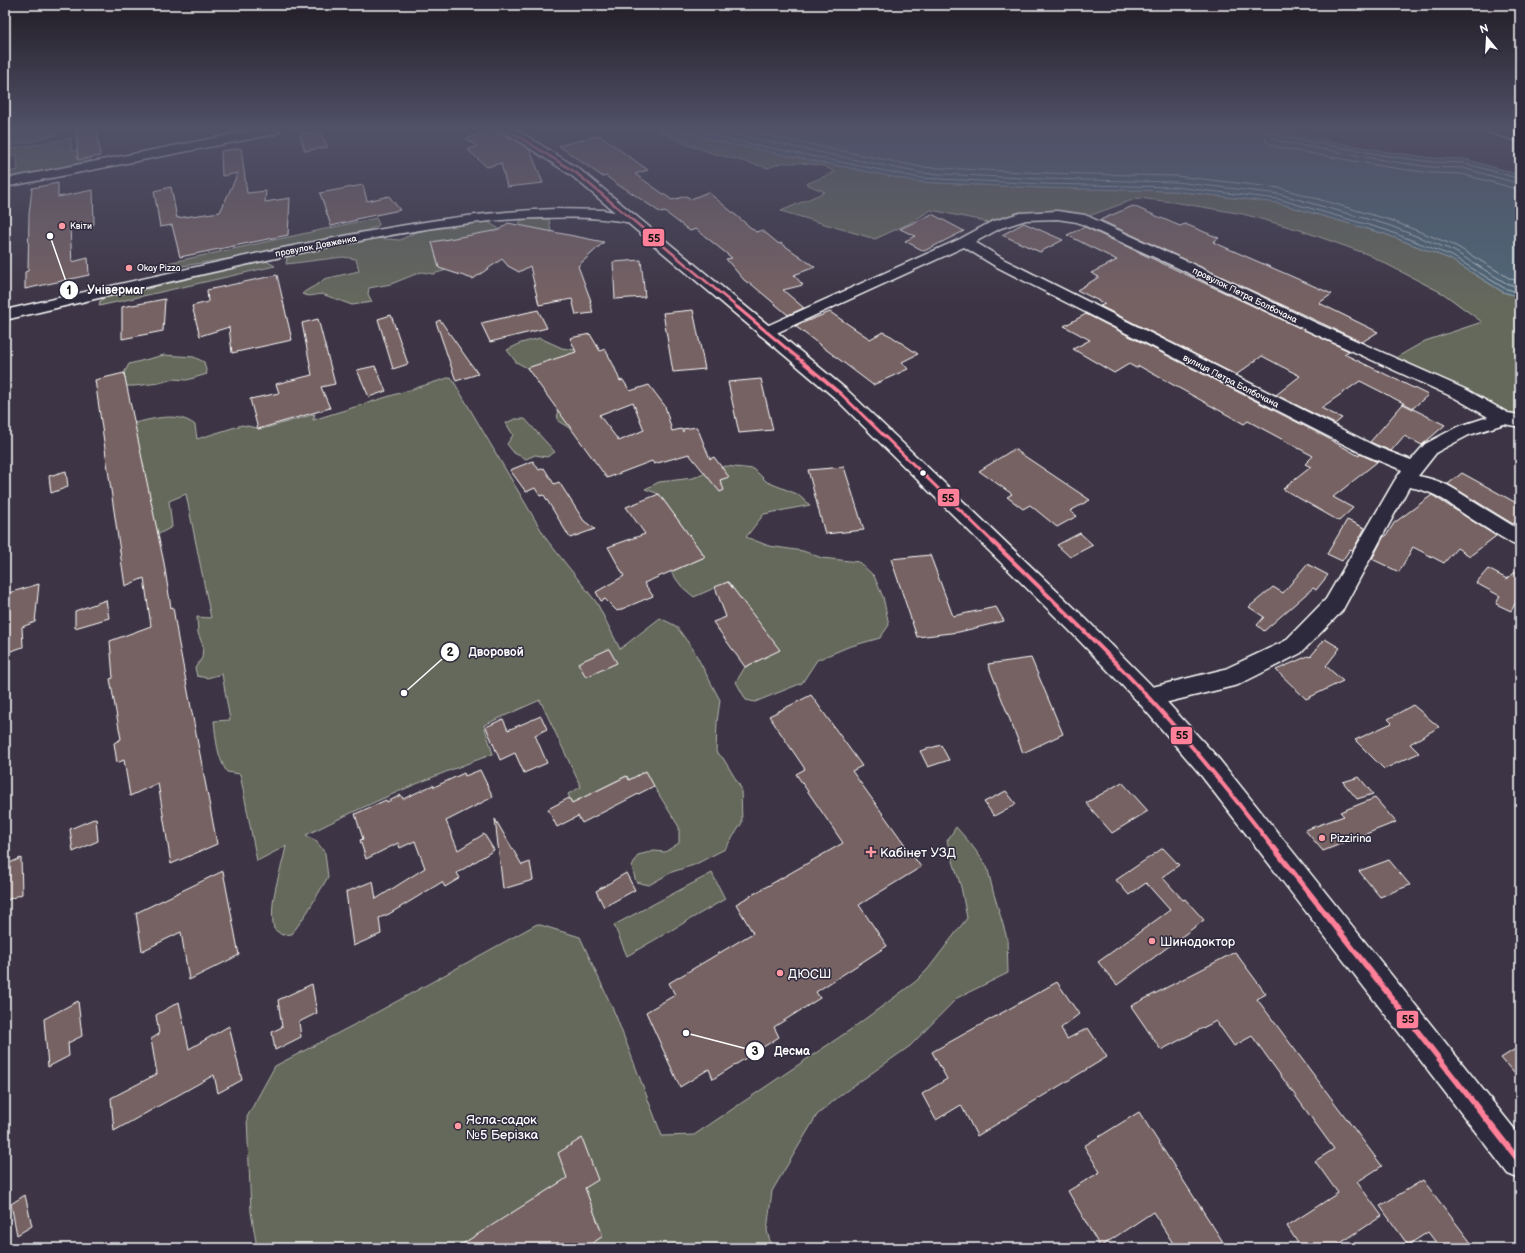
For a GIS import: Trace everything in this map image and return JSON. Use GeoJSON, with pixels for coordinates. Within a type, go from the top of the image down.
{"type":"FeatureCollection","features":[{"type":"Feature","properties":{"kind":"street"},"geometry":{"type":"LineString","coordinates":[[595,188],[870,421],[1078,625],[1148,698],[1209,766],[1520,1162]]}},
{"type":"Feature","properties":{"kind":"street","name":"провулок Довженка"},"geometry":{"type":"LineString","coordinates":[[5,315],[276,254],[432,224],[488,216],[528,214],[609,214],[631,219]]}},
{"type":"Feature","properties":{"kind":"street","name":"провулок Петра Болбочана"},"geometry":{"type":"LineString","coordinates":[[965,242],[996,225],[1025,216],[1057,215],[1080,218],[1512,419]]}},
{"type":"Feature","properties":{"kind":"street"},"geometry":{"type":"LineString","coordinates":[[766,332],[965,242]]}},
{"type":"Feature","properties":{"kind":"street","name":"вулиця Петра Болбочана"},"geometry":{"type":"LineString","coordinates":[[965,242],[1000,263],[1371,451],[1409,474],[1450,494],[1520,539]]}},
{"type":"Feature","properties":{"kind":"street"},"geometry":{"type":"LineString","coordinates":[[1148,698],[1230,678],[1293,646],[1334,605],[1409,474],[1431,448],[1462,431],[1512,419]]}},
{"type":"Feature","properties":{"kind":"green space"},"geometry":{"type":"Polygon","coordinates":[[[817,188],[1064,188],[1175,191],[1278,203],[1385,234],[1450,259],[1503,292],[1520,297],[1520,422],[1502,425],[1474,407],[1385,364],[1425,341],[1482,322],[1444,294],[1367,254],[1300,230],[1243,214],[1173,202],[1138,198],[1078,220],[1058,217],[1026,218],[1001,228],[979,220],[931,210],[910,223],[875,239],[781,211],[825,192],[817,188]]]}},
{"type":"Feature","properties":{"kind":"green space"},"geometry":{"type":"Polygon","coordinates":[[[376,218],[379,224],[378,226],[368,230],[227,259],[176,267],[168,263],[376,218]]]}},
{"type":"Feature","properties":{"kind":"green space"},"geometry":{"type":"Polygon","coordinates":[[[549,219],[551,231],[523,255],[474,262],[433,274],[421,272],[391,284],[369,288],[368,294],[372,302],[352,305],[322,294],[309,296],[302,294],[324,279],[359,271],[356,259],[343,257],[286,264],[287,258],[294,254],[312,249],[331,247],[373,238],[400,240],[414,233],[434,228],[485,220],[504,232],[515,230],[521,220],[549,219]]]}},
{"type":"Feature","properties":{"kind":"green space"},"geometry":{"type":"Polygon","coordinates":[[[266,261],[275,266],[99,306],[100,301],[118,292],[132,289],[151,288],[158,284],[228,267],[266,261]]]}},
{"type":"Feature","properties":{"kind":"green space"},"geometry":{"type":"Polygon","coordinates":[[[540,338],[562,348],[576,350],[598,402],[601,418],[571,429],[558,421],[557,409],[586,399],[516,362],[507,350],[521,343],[540,338]]]}},
{"type":"Feature","properties":{"kind":"green space"},"geometry":{"type":"Polygon","coordinates":[[[164,355],[194,357],[204,362],[207,374],[187,380],[173,379],[159,383],[126,386],[124,373],[129,364],[164,355]]]}},
{"type":"Feature","properties":{"kind":"green space"},"geometry":{"type":"Polygon","coordinates":[[[451,377],[547,540],[597,603],[620,649],[660,618],[676,626],[693,649],[720,700],[717,722],[716,752],[723,758],[741,788],[742,823],[725,849],[694,865],[672,872],[649,885],[636,882],[632,867],[638,855],[654,851],[665,852],[679,843],[679,827],[645,772],[629,780],[626,776],[572,803],[568,794],[581,787],[540,700],[484,725],[493,754],[446,772],[352,812],[306,835],[317,842],[325,853],[328,877],[308,911],[292,934],[282,935],[274,929],[273,908],[276,887],[286,846],[257,861],[240,774],[227,772],[221,760],[218,748],[214,721],[230,720],[222,674],[207,678],[197,676],[195,668],[202,658],[203,646],[198,633],[197,617],[211,618],[186,494],[169,501],[172,527],[157,535],[134,423],[165,417],[181,418],[195,425],[197,439],[242,425],[262,429],[315,414],[313,420],[451,377]]]}},
{"type":"Feature","properties":{"kind":"green space"},"geometry":{"type":"Polygon","coordinates":[[[515,419],[525,419],[555,452],[547,457],[535,455],[526,459],[514,453],[507,444],[513,435],[506,423],[515,419]]]}},
{"type":"Feature","properties":{"kind":"green space"},"geometry":{"type":"Polygon","coordinates":[[[725,466],[754,469],[767,482],[797,494],[810,505],[764,514],[746,537],[769,546],[803,551],[822,558],[859,562],[874,576],[883,597],[889,625],[880,638],[848,647],[817,660],[802,683],[755,702],[746,700],[736,682],[745,667],[779,650],[728,582],[694,597],[682,587],[671,572],[705,557],[659,494],[645,489],[659,482],[693,478],[725,466]]]}},
{"type":"Feature","properties":{"kind":"green space","name":"Ясла-садок №5 Берізка"},"geometry":{"type":"Polygon","coordinates":[[[956,827],[987,866],[1007,938],[1008,973],[957,998],[910,1046],[842,1094],[817,1115],[772,1191],[767,1231],[772,1248],[257,1248],[251,1212],[247,1117],[275,1066],[363,1020],[537,924],[580,937],[616,1016],[662,1136],[694,1135],[850,1030],[915,982],[928,969],[967,918],[961,887],[947,841],[956,827]]]}},
{"type":"Feature","properties":{"kind":"green space"},"geometry":{"type":"Polygon","coordinates":[[[712,873],[725,899],[627,956],[614,925],[712,873]]]}},
{"type":"Feature","properties":{"kind":"water"},"geometry":{"type":"Polygon","coordinates":[[[1064,188],[1520,188],[1520,297],[1503,292],[1450,259],[1385,234],[1278,203],[1175,191],[1064,188]]]}},
{"type":"Feature","properties":{"kind":"building"},"geometry":{"type":"Polygon","coordinates":[[[32,188],[58,188],[58,197],[93,190],[94,224],[70,229],[72,262],[88,258],[89,275],[25,289],[25,272],[28,271],[29,214],[32,188]]]}},
{"type":"Feature","properties":{"kind":"building"},"geometry":{"type":"Polygon","coordinates":[[[171,188],[177,218],[220,212],[231,188],[246,188],[247,193],[266,191],[265,202],[290,198],[288,235],[180,257],[172,225],[160,227],[154,191],[171,188]]]}},
{"type":"Feature","properties":{"kind":"building"},"geometry":{"type":"Polygon","coordinates":[[[344,188],[364,188],[367,201],[389,196],[400,210],[331,226],[320,193],[344,188]]]}},
{"type":"Feature","properties":{"kind":"building"},"geometry":{"type":"Polygon","coordinates":[[[625,188],[656,188],[672,200],[686,196],[691,199],[708,192],[756,232],[762,230],[779,244],[781,243],[815,267],[794,275],[803,285],[783,290],[804,308],[788,315],[750,283],[744,280],[726,259],[732,258],[696,229],[690,231],[665,212],[661,213],[625,188]]]}},
{"type":"Feature","properties":{"kind":"building"},"geometry":{"type":"Polygon","coordinates":[[[1133,206],[1180,226],[1185,224],[1219,238],[1213,242],[1332,294],[1319,303],[1378,332],[1362,342],[1100,220],[1133,206]]]}},
{"type":"Feature","properties":{"kind":"building"},"geometry":{"type":"Polygon","coordinates":[[[932,214],[964,231],[924,251],[905,241],[915,236],[900,229],[932,214]]]}},
{"type":"Feature","properties":{"kind":"building"},"geometry":{"type":"Polygon","coordinates":[[[508,223],[604,242],[578,266],[591,301],[593,313],[576,315],[572,299],[539,305],[530,266],[519,272],[508,266],[502,259],[473,279],[439,268],[432,242],[499,230],[508,223]]]}},
{"type":"Feature","properties":{"kind":"building"},"geometry":{"type":"Polygon","coordinates":[[[1024,223],[1063,240],[1040,252],[1002,235],[1024,223]]]}},
{"type":"Feature","properties":{"kind":"building"},"geometry":{"type":"Polygon","coordinates":[[[1085,227],[1349,351],[1344,354],[1428,395],[1413,408],[1360,381],[1321,408],[1342,418],[1335,424],[1276,395],[1300,376],[1262,356],[1236,375],[1100,306],[1105,304],[1077,290],[1099,277],[1091,273],[1117,260],[1067,235],[1085,227]]]}},
{"type":"Feature","properties":{"kind":"building"},"geometry":{"type":"Polygon","coordinates":[[[641,260],[645,297],[615,299],[613,262],[641,260]]]}},
{"type":"Feature","properties":{"kind":"building"},"geometry":{"type":"Polygon","coordinates":[[[277,275],[292,340],[232,353],[229,327],[200,336],[192,306],[208,302],[207,290],[277,275]]]}},
{"type":"Feature","properties":{"kind":"building"},"geometry":{"type":"Polygon","coordinates":[[[165,299],[163,331],[122,339],[122,307],[165,299]]]}},
{"type":"Feature","properties":{"kind":"building"},"geometry":{"type":"Polygon","coordinates":[[[538,310],[547,328],[490,342],[481,323],[538,310]]]}},
{"type":"Feature","properties":{"kind":"building"},"geometry":{"type":"Polygon","coordinates":[[[693,310],[705,369],[673,372],[663,313],[693,310]]]}},
{"type":"Feature","properties":{"kind":"building"},"geometry":{"type":"Polygon","coordinates":[[[830,312],[870,339],[883,332],[918,354],[902,362],[908,369],[873,385],[795,326],[830,312]]]}},
{"type":"Feature","properties":{"kind":"building"},"geometry":{"type":"Polygon","coordinates":[[[1086,314],[1322,435],[1359,456],[1360,454],[1377,462],[1333,497],[1353,508],[1339,521],[1283,489],[1311,467],[1305,464],[1313,456],[1248,421],[1244,424],[1139,366],[1136,368],[1129,364],[1114,373],[1073,349],[1090,340],[1064,326],[1086,314]]]}},
{"type":"Feature","properties":{"kind":"building"},"geometry":{"type":"Polygon","coordinates":[[[391,315],[408,364],[393,369],[378,319],[391,315]]]}},
{"type":"Feature","properties":{"kind":"building"},"geometry":{"type":"Polygon","coordinates":[[[318,319],[335,384],[321,387],[330,408],[258,429],[250,399],[279,393],[276,384],[312,375],[302,323],[318,319]]]}},
{"type":"Feature","properties":{"kind":"building"},"geometry":{"type":"Polygon","coordinates":[[[440,320],[478,374],[456,381],[436,322],[440,320]]]}},
{"type":"Feature","properties":{"kind":"building"},"geometry":{"type":"Polygon","coordinates":[[[590,334],[600,351],[605,349],[620,381],[623,380],[630,391],[649,385],[665,406],[672,431],[681,429],[683,432],[683,429],[697,427],[710,459],[714,457],[729,477],[720,480],[724,490],[720,492],[689,454],[654,464],[652,461],[607,478],[527,368],[576,352],[570,338],[590,334]],[[633,402],[599,415],[619,441],[644,430],[633,402]]]}},
{"type":"Feature","properties":{"kind":"building"},"geometry":{"type":"Polygon","coordinates":[[[375,366],[386,391],[369,397],[357,370],[375,366]]]}},
{"type":"Feature","properties":{"kind":"building"},"geometry":{"type":"Polygon","coordinates":[[[124,373],[164,563],[171,608],[173,607],[217,844],[171,864],[158,783],[130,796],[124,760],[117,763],[114,743],[121,739],[110,679],[113,678],[110,641],[151,626],[144,578],[125,586],[95,380],[124,373]]]}},
{"type":"Feature","properties":{"kind":"building"},"geometry":{"type":"Polygon","coordinates":[[[761,379],[773,430],[739,433],[728,382],[761,379]]]}},
{"type":"Feature","properties":{"kind":"building"},"geometry":{"type":"Polygon","coordinates":[[[1403,404],[1445,425],[1422,445],[1404,436],[1391,451],[1370,442],[1403,404]]]}},
{"type":"Feature","properties":{"kind":"building"},"geometry":{"type":"Polygon","coordinates":[[[1014,449],[1090,500],[1070,511],[1077,516],[1057,527],[1030,505],[1023,509],[1007,497],[1012,494],[979,471],[1014,449]]]}},
{"type":"Feature","properties":{"kind":"building"},"geometry":{"type":"Polygon","coordinates":[[[533,461],[539,470],[544,468],[554,484],[559,482],[584,521],[595,529],[570,538],[544,495],[540,496],[535,488],[526,492],[510,470],[533,461]]]}},
{"type":"Feature","properties":{"kind":"building"},"geometry":{"type":"Polygon","coordinates":[[[844,467],[864,530],[825,534],[808,470],[844,467]]]}},
{"type":"Feature","properties":{"kind":"building"},"geometry":{"type":"Polygon","coordinates":[[[66,471],[68,487],[51,493],[49,476],[66,471]]]}},
{"type":"Feature","properties":{"kind":"building"},"geometry":{"type":"Polygon","coordinates":[[[1462,473],[1520,505],[1520,519],[1513,524],[1448,484],[1462,473]]]}},
{"type":"Feature","properties":{"kind":"building"},"geometry":{"type":"Polygon","coordinates":[[[659,494],[705,557],[644,583],[653,596],[617,611],[605,599],[601,601],[596,592],[624,576],[608,547],[645,534],[626,507],[659,494]]]}},
{"type":"Feature","properties":{"kind":"building"},"geometry":{"type":"Polygon","coordinates":[[[1432,495],[1496,536],[1470,556],[1457,548],[1444,563],[1413,547],[1399,572],[1372,559],[1384,536],[1386,536],[1394,523],[1432,495]]]}},
{"type":"Feature","properties":{"kind":"building"},"geometry":{"type":"Polygon","coordinates":[[[1347,520],[1365,528],[1353,550],[1350,549],[1342,561],[1327,554],[1347,520]]]}},
{"type":"Feature","properties":{"kind":"building"},"geometry":{"type":"Polygon","coordinates":[[[1080,533],[1093,545],[1070,557],[1057,545],[1080,533]]]}},
{"type":"Feature","properties":{"kind":"building"},"geometry":{"type":"Polygon","coordinates":[[[930,555],[953,616],[996,607],[1004,621],[959,632],[917,637],[891,559],[930,555]]]}},
{"type":"Feature","properties":{"kind":"building"},"geometry":{"type":"Polygon","coordinates":[[[1307,564],[1328,575],[1316,590],[1313,588],[1264,631],[1257,625],[1264,617],[1249,607],[1273,587],[1283,593],[1307,564]]]}},
{"type":"Feature","properties":{"kind":"building"},"geometry":{"type":"Polygon","coordinates":[[[1520,568],[1520,595],[1511,611],[1496,604],[1500,596],[1476,583],[1488,569],[1507,579],[1520,568]]]}},
{"type":"Feature","properties":{"kind":"building"},"geometry":{"type":"Polygon","coordinates":[[[728,582],[780,650],[745,667],[713,622],[726,617],[715,587],[728,582]]]}},
{"type":"Feature","properties":{"kind":"building"},"geometry":{"type":"Polygon","coordinates":[[[39,584],[35,622],[22,627],[23,647],[5,653],[5,594],[39,584]]]}},
{"type":"Feature","properties":{"kind":"building"},"geometry":{"type":"Polygon","coordinates":[[[106,600],[109,618],[75,628],[75,611],[106,600]]]}},
{"type":"Feature","properties":{"kind":"building"},"geometry":{"type":"Polygon","coordinates":[[[1325,639],[1340,648],[1326,666],[1343,681],[1306,699],[1276,670],[1308,656],[1310,657],[1325,639]]]}},
{"type":"Feature","properties":{"kind":"building"},"geometry":{"type":"Polygon","coordinates":[[[609,649],[617,663],[586,677],[578,663],[609,649]]]}},
{"type":"Feature","properties":{"kind":"building"},"geometry":{"type":"Polygon","coordinates":[[[1031,658],[1063,734],[1023,753],[988,664],[1031,658]]]}},
{"type":"Feature","properties":{"kind":"building"},"geometry":{"type":"Polygon","coordinates":[[[811,695],[862,766],[852,771],[921,867],[859,905],[887,946],[816,992],[820,998],[774,1027],[779,1037],[713,1079],[709,1069],[680,1087],[646,1012],[675,995],[669,983],[753,933],[736,904],[843,843],[796,774],[805,769],[769,716],[811,695]]]}},
{"type":"Feature","properties":{"kind":"building"},"geometry":{"type":"Polygon","coordinates":[[[1413,705],[1439,727],[1410,744],[1419,753],[1384,769],[1355,740],[1392,723],[1388,719],[1413,705]]]}},
{"type":"Feature","properties":{"kind":"building"},"geometry":{"type":"Polygon","coordinates":[[[541,716],[547,729],[535,735],[547,763],[524,773],[515,753],[500,760],[486,727],[503,719],[508,730],[541,716]]]}},
{"type":"Feature","properties":{"kind":"building"},"geometry":{"type":"Polygon","coordinates":[[[941,745],[949,760],[928,767],[920,751],[941,745]]]}},
{"type":"Feature","properties":{"kind":"building"},"geometry":{"type":"Polygon","coordinates":[[[480,770],[493,797],[446,821],[458,850],[484,834],[494,850],[457,873],[460,878],[445,887],[442,882],[389,914],[379,918],[381,934],[353,946],[346,892],[373,881],[376,899],[425,868],[415,841],[400,848],[398,843],[366,859],[360,840],[363,839],[355,814],[386,800],[387,802],[401,795],[403,799],[464,773],[465,776],[480,770]]]}},
{"type":"Feature","properties":{"kind":"building"},"geometry":{"type":"Polygon","coordinates":[[[646,771],[654,786],[582,823],[578,816],[557,827],[548,809],[569,798],[572,803],[627,776],[629,780],[646,771]]]}},
{"type":"Feature","properties":{"kind":"building"},"geometry":{"type":"Polygon","coordinates":[[[1359,777],[1373,794],[1357,799],[1343,782],[1359,777]]]}},
{"type":"Feature","properties":{"kind":"building"},"geometry":{"type":"Polygon","coordinates":[[[1122,782],[1148,811],[1112,833],[1086,803],[1122,782]]]}},
{"type":"Feature","properties":{"kind":"building"},"geometry":{"type":"Polygon","coordinates":[[[1006,791],[1016,804],[994,816],[984,802],[1006,791]]]}},
{"type":"Feature","properties":{"kind":"building"},"geometry":{"type":"Polygon","coordinates":[[[1375,798],[1396,822],[1323,851],[1305,830],[1344,816],[1340,812],[1375,798]]]}},
{"type":"Feature","properties":{"kind":"building"},"geometry":{"type":"Polygon","coordinates":[[[96,818],[98,841],[73,852],[70,829],[96,818]]]}},
{"type":"Feature","properties":{"kind":"building"},"geometry":{"type":"Polygon","coordinates":[[[495,819],[522,865],[530,862],[533,880],[503,889],[495,819]]]}},
{"type":"Feature","properties":{"kind":"building","name":"Шинодоктор"},"geometry":{"type":"Polygon","coordinates":[[[1163,848],[1179,865],[1162,877],[1204,920],[1117,985],[1098,962],[1170,910],[1146,883],[1129,895],[1116,880],[1163,848]]]}},
{"type":"Feature","properties":{"kind":"building"},"geometry":{"type":"Polygon","coordinates":[[[21,858],[22,894],[5,901],[5,865],[21,858]]]}},
{"type":"Feature","properties":{"kind":"building"},"geometry":{"type":"Polygon","coordinates":[[[1389,860],[1410,885],[1380,897],[1359,871],[1389,860]]]}},
{"type":"Feature","properties":{"kind":"building"},"geometry":{"type":"Polygon","coordinates":[[[223,871],[239,955],[189,980],[181,932],[142,951],[136,913],[223,871]]]}},
{"type":"Feature","properties":{"kind":"building"},"geometry":{"type":"Polygon","coordinates":[[[626,873],[635,890],[604,907],[596,891],[626,873]]]}},
{"type":"Feature","properties":{"kind":"building"},"geometry":{"type":"Polygon","coordinates":[[[1235,952],[1266,994],[1257,999],[1382,1166],[1357,1182],[1382,1216],[1333,1248],[1301,1248],[1287,1226],[1338,1193],[1315,1161],[1334,1149],[1252,1036],[1234,1046],[1216,1021],[1161,1050],[1131,1006],[1235,952]]]}},
{"type":"Feature","properties":{"kind":"building"},"geometry":{"type":"Polygon","coordinates":[[[1057,982],[1079,1014],[1061,1028],[1067,1039],[1088,1028],[1107,1057],[977,1136],[961,1105],[936,1120],[922,1094],[947,1079],[932,1052],[1057,982]]]}},
{"type":"Feature","properties":{"kind":"building"},"geometry":{"type":"Polygon","coordinates":[[[312,984],[317,1013],[299,1022],[301,1037],[275,1050],[272,1032],[282,1027],[278,1000],[312,984]]]}},
{"type":"Feature","properties":{"kind":"building"},"geometry":{"type":"Polygon","coordinates":[[[78,1001],[82,1036],[68,1043],[69,1056],[48,1067],[44,1019],[78,1001]]]}},
{"type":"Feature","properties":{"kind":"building"},"geometry":{"type":"Polygon","coordinates":[[[179,1002],[189,1049],[229,1026],[242,1080],[218,1093],[214,1075],[114,1131],[111,1098],[157,1074],[151,1039],[159,1034],[156,1015],[179,1002]]]}},
{"type":"Feature","properties":{"kind":"building"},"geometry":{"type":"Polygon","coordinates":[[[1520,1046],[1520,1080],[1501,1058],[1520,1046]]]}},
{"type":"Feature","properties":{"kind":"building"},"geometry":{"type":"Polygon","coordinates":[[[1139,1112],[1227,1248],[1176,1248],[1153,1212],[1100,1247],[1068,1191],[1100,1172],[1084,1146],[1139,1112]]]}},
{"type":"Feature","properties":{"kind":"building"},"geometry":{"type":"Polygon","coordinates":[[[582,1138],[598,1180],[585,1188],[603,1236],[585,1248],[456,1248],[567,1178],[558,1153],[582,1138]]]}},
{"type":"Feature","properties":{"kind":"building"},"geometry":{"type":"Polygon","coordinates":[[[1423,1180],[1475,1248],[1440,1248],[1428,1232],[1408,1245],[1380,1206],[1423,1180]]]}},
{"type":"Feature","properties":{"kind":"building"},"geometry":{"type":"Polygon","coordinates":[[[25,1195],[32,1226],[17,1235],[11,1204],[25,1195]]]}},
{"type":"Feature","properties":{"kind":"transit line","name":"55"},"geometry":{"type":"LineString","coordinates":[[595,188],[841,394],[1078,625],[1148,697],[1209,766],[1520,1162]]}},
{"type":"Feature","properties":{"kind":"place","name":"Квіти"},"geometry":{"type":"Point","coordinates":[62,226]}},
{"type":"Feature","properties":{"kind":"place","name":"Універмаг"},"geometry":{"type":"Point","coordinates":[50,236]}},
{"type":"Feature","properties":{"kind":"place","name":"Okay Pizza"},"geometry":{"type":"Point","coordinates":[129,268]}},
{"type":"Feature","properties":{"kind":"place","name":"Дворовой"},"geometry":{"type":"Point","coordinates":[404,693]}},
{"type":"Feature","properties":{"kind":"place","name":"Pizzirina"},"geometry":{"type":"Point","coordinates":[1322,838]}},
{"type":"Feature","properties":{"kind":"place","name":"Кабінет УЗД"},"geometry":{"type":"Point","coordinates":[871,852]}},
{"type":"Feature","properties":{"kind":"place","name":"Шинодоктор"},"geometry":{"type":"Point","coordinates":[1152,941]}},
{"type":"Feature","properties":{"kind":"place","name":"ДЮСШ"},"geometry":{"type":"Point","coordinates":[780,973]}},
{"type":"Feature","properties":{"kind":"place","name":"Десма"},"geometry":{"type":"Point","coordinates":[686,1033]}},
{"type":"Feature","properties":{"kind":"place","name":"Ясла-садок №5 Берізка"},"geometry":{"type":"Point","coordinates":[458,1126]}}]}
